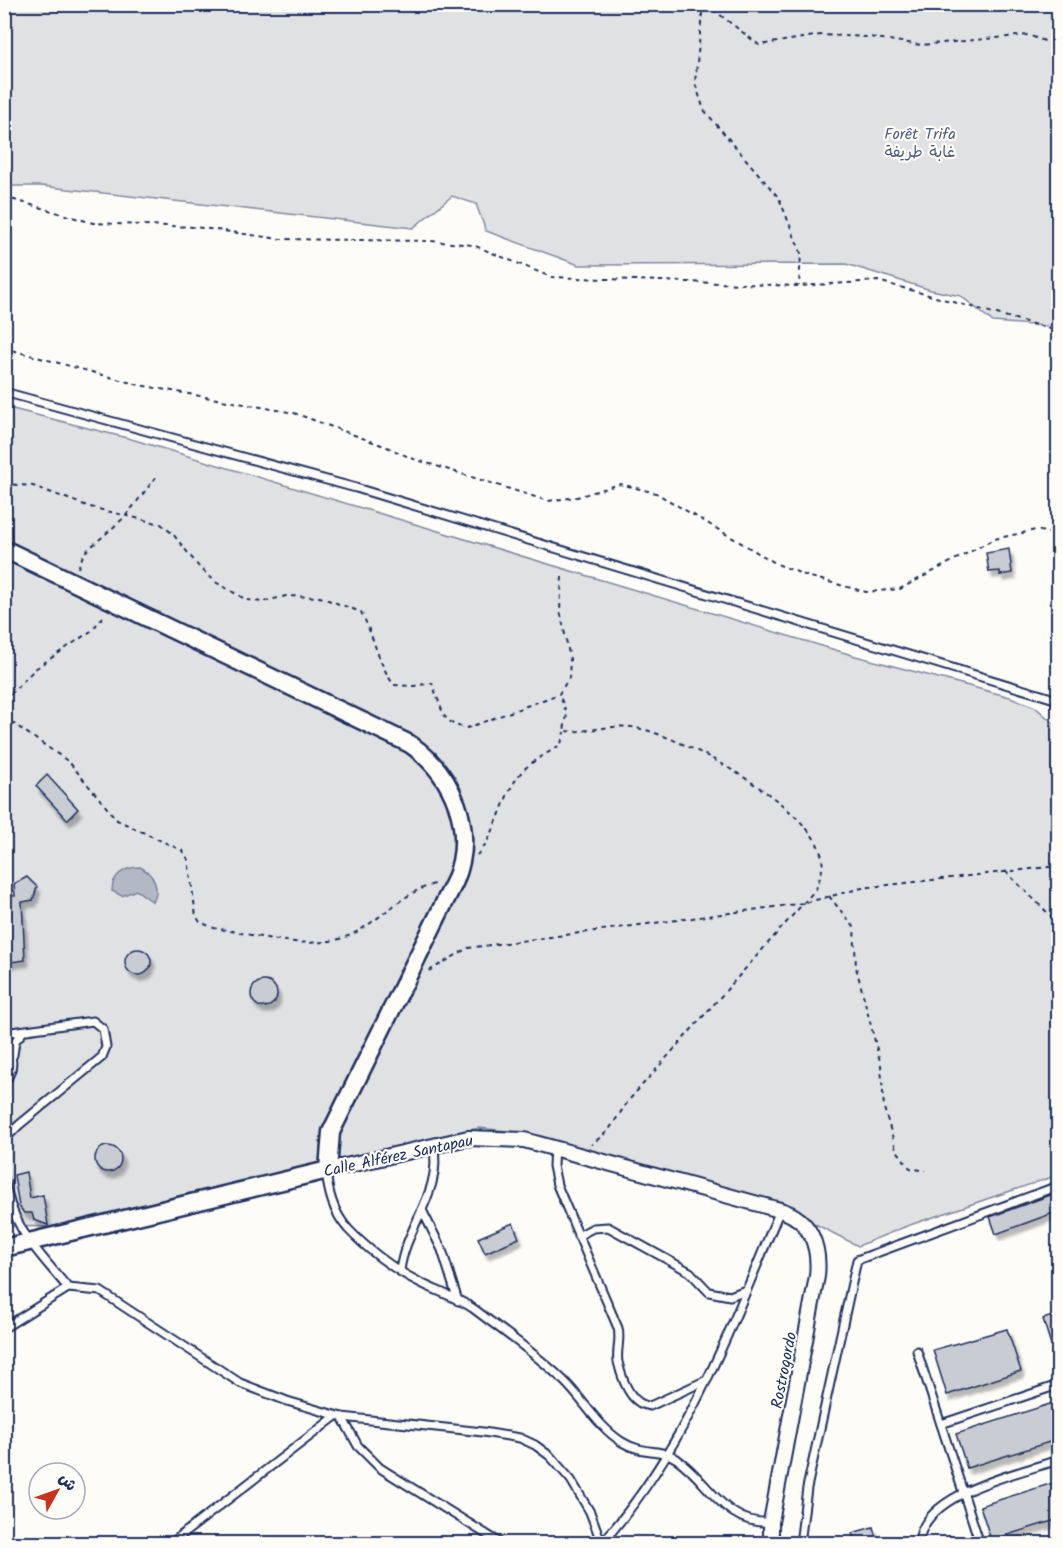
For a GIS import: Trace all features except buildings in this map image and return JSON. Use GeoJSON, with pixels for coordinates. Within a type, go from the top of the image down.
{"type":"FeatureCollection","features":[{"type":"Feature","properties":{"kind":"street"},"geometry":{"type":"LineString","coordinates":[[4,549],[410,744],[425,754],[439,770],[460,811],[465,836],[464,852],[454,881],[332,1132],[327,1170]]}},
{"type":"Feature","properties":{"kind":"street","name":"Calle Alférez Santapau"},"geometry":{"type":"LineString","coordinates":[[4,1248],[26,1240],[468,1138],[493,1137],[554,1146],[785,1211]]}},
{"type":"Feature","properties":{"kind":"street","name":"Rostrogordo"},"geometry":{"type":"LineString","coordinates":[[771,1544],[771,1522],[818,1264],[812,1235],[785,1211]]}},
{"type":"Feature","properties":{"kind":"lane"},"geometry":{"type":"LineString","coordinates":[[4,392],[367,492],[1059,700]]}},
{"type":"Feature","properties":{"kind":"lane"},"geometry":{"type":"LineString","coordinates":[[4,1034],[93,1021],[103,1029],[106,1047],[97,1062],[19,1125],[4,1140]]}},
{"type":"Feature","properties":{"kind":"lane"},"geometry":{"type":"LineString","coordinates":[[5,1083],[12,1072],[15,1041],[23,1032]]}},
{"type":"Feature","properties":{"kind":"lane"},"geometry":{"type":"LineString","coordinates":[[4,1044],[12,1058]]}},
{"type":"Feature","properties":{"kind":"lane"},"geometry":{"type":"LineString","coordinates":[[400,1271],[404,1250],[435,1173],[433,1145]]}},
{"type":"Feature","properties":{"kind":"lane"},"geometry":{"type":"LineString","coordinates":[[554,1146],[554,1175],[618,1328],[620,1340],[618,1363],[632,1397],[640,1404],[650,1406],[707,1380]]}},
{"type":"Feature","properties":{"kind":"lane"},"geometry":{"type":"LineString","coordinates":[[327,1170],[329,1192],[343,1223],[400,1271],[471,1307],[561,1378],[601,1425],[621,1442],[641,1452],[670,1454],[699,1477],[728,1511],[744,1520],[771,1522]]}},
{"type":"Feature","properties":{"kind":"lane"},"geometry":{"type":"LineString","coordinates":[[4,1177],[8,1203],[26,1240],[68,1288]]}},
{"type":"Feature","properties":{"kind":"lane"},"geometry":{"type":"LineString","coordinates":[[800,1544],[807,1488],[857,1260],[1059,1186]]}},
{"type":"Feature","properties":{"kind":"lane"},"geometry":{"type":"LineString","coordinates":[[422,1209],[442,1250],[458,1301]]}},
{"type":"Feature","properties":{"kind":"lane"},"geometry":{"type":"LineString","coordinates":[[4,1328],[68,1288],[99,1291],[240,1383],[339,1417],[520,1438],[536,1445],[550,1456],[571,1480],[590,1512],[602,1543],[642,1496],[670,1454],[785,1211]]}},
{"type":"Feature","properties":{"kind":"lane"},"geometry":{"type":"LineString","coordinates":[[578,1236],[593,1228],[608,1227],[690,1272],[709,1292],[730,1296],[746,1290]]}},
{"type":"Feature","properties":{"kind":"lane"},"geometry":{"type":"LineString","coordinates":[[917,1351],[980,1544]]}},
{"type":"Feature","properties":{"kind":"lane"},"geometry":{"type":"LineString","coordinates":[[941,1424],[1059,1385]]}},
{"type":"Feature","properties":{"kind":"lane"},"geometry":{"type":"LineString","coordinates":[[170,1544],[339,1417]]}},
{"type":"Feature","properties":{"kind":"lane"},"geometry":{"type":"LineString","coordinates":[[339,1417],[357,1446],[380,1468],[502,1544]]}},
{"type":"Feature","properties":{"kind":"lane"},"geometry":{"type":"LineString","coordinates":[[919,1544],[926,1521],[963,1491],[1059,1460]]}},
{"type":"Feature","properties":{"kind":"lane"},"geometry":{"type":"LineString","coordinates":[[1047,1544],[1059,1540]]}},
{"type":"Feature","properties":{"kind":"path"},"geometry":{"type":"LineString","coordinates":[[704,4],[759,45],[821,35],[870,37],[921,45],[1029,35],[1059,46]]}},
{"type":"Feature","properties":{"kind":"path"},"geometry":{"type":"LineString","coordinates":[[704,4],[695,84],[704,110],[779,198],[801,254],[799,286]]}},
{"type":"Feature","properties":{"kind":"path"},"geometry":{"type":"LineString","coordinates":[[4,197],[93,223],[195,227],[280,239],[431,241],[473,245],[551,277],[799,286],[878,281],[1059,331]]}},
{"type":"Feature","properties":{"kind":"path"},"geometry":{"type":"LineString","coordinates":[[4,348],[139,385],[294,413],[411,458],[548,501],[577,497],[620,484],[645,490],[680,506],[777,564],[817,579],[866,592],[900,589],[994,538],[1036,530],[1059,535]]}},
{"type":"Feature","properties":{"kind":"path"},"geometry":{"type":"LineString","coordinates":[[68,579],[77,570],[84,554],[92,544],[125,517],[156,477]]}},
{"type":"Feature","properties":{"kind":"path"},"geometry":{"type":"LineString","coordinates":[[4,484],[33,486],[125,517],[162,524],[173,534],[199,567],[217,583],[248,600],[262,602],[286,596],[320,597],[361,612],[373,633],[386,675],[394,685],[414,687],[432,683],[444,716],[454,725],[467,728],[560,693],[569,678],[570,669],[560,610],[562,577]]}},
{"type":"Feature","properties":{"kind":"path"},"geometry":{"type":"LineString","coordinates":[[4,701],[35,669],[91,632],[115,601]]}},
{"type":"Feature","properties":{"kind":"path"},"geometry":{"type":"LineString","coordinates":[[474,858],[484,848],[508,792],[521,772],[561,744],[567,714],[560,693]]}},
{"type":"Feature","properties":{"kind":"path"},"geometry":{"type":"LineString","coordinates":[[4,717],[69,762],[117,820],[183,851],[190,866],[196,916],[200,922],[214,928],[307,943],[330,942],[360,930],[419,890],[454,881]]}},
{"type":"Feature","properties":{"kind":"path"},"geometry":{"type":"LineString","coordinates":[[564,731],[634,727],[661,734],[736,772],[770,796],[798,820],[818,847],[822,858],[821,874],[816,889],[629,1100],[608,1131],[579,1154]]}},
{"type":"Feature","properties":{"kind":"path"},"geometry":{"type":"LineString","coordinates":[[411,971],[432,970],[468,948],[804,903],[862,888],[1059,866]]}},
{"type":"Feature","properties":{"kind":"path"},"geometry":{"type":"LineString","coordinates":[[1005,871],[1059,923]]}},
{"type":"Feature","properties":{"kind":"path"},"geometry":{"type":"LineString","coordinates":[[829,896],[854,927],[856,967],[881,1065],[884,1108],[896,1149],[910,1168],[926,1172]]}},
{"type":"Feature","properties":{"kind":"green space","name":"Forêt Trifa غابة طريفة"},"geometry":{"type":"Polygon","coordinates":[[[5,4],[1058,5],[1058,327],[993,322],[961,296],[931,290],[846,264],[579,265],[486,231],[476,204],[452,196],[413,228],[41,186],[5,186],[5,4]]]}},
{"type":"Feature","properties":{"kind":"green space"},"geometry":{"type":"Polygon","coordinates":[[[5,407],[131,439],[852,655],[1010,697],[1035,707],[1058,727],[1058,1175],[907,1226],[858,1246],[786,1209],[527,1133],[479,1128],[53,1227],[5,1226],[5,407]]]}},
{"type":"Feature","properties":{"kind":"shaded area"},"geometry":{"type":"Polygon","coordinates":[[[140,867],[149,873],[156,887],[153,902],[136,890],[122,896],[112,891],[114,880],[120,873],[129,868],[140,867]]]}}]}
